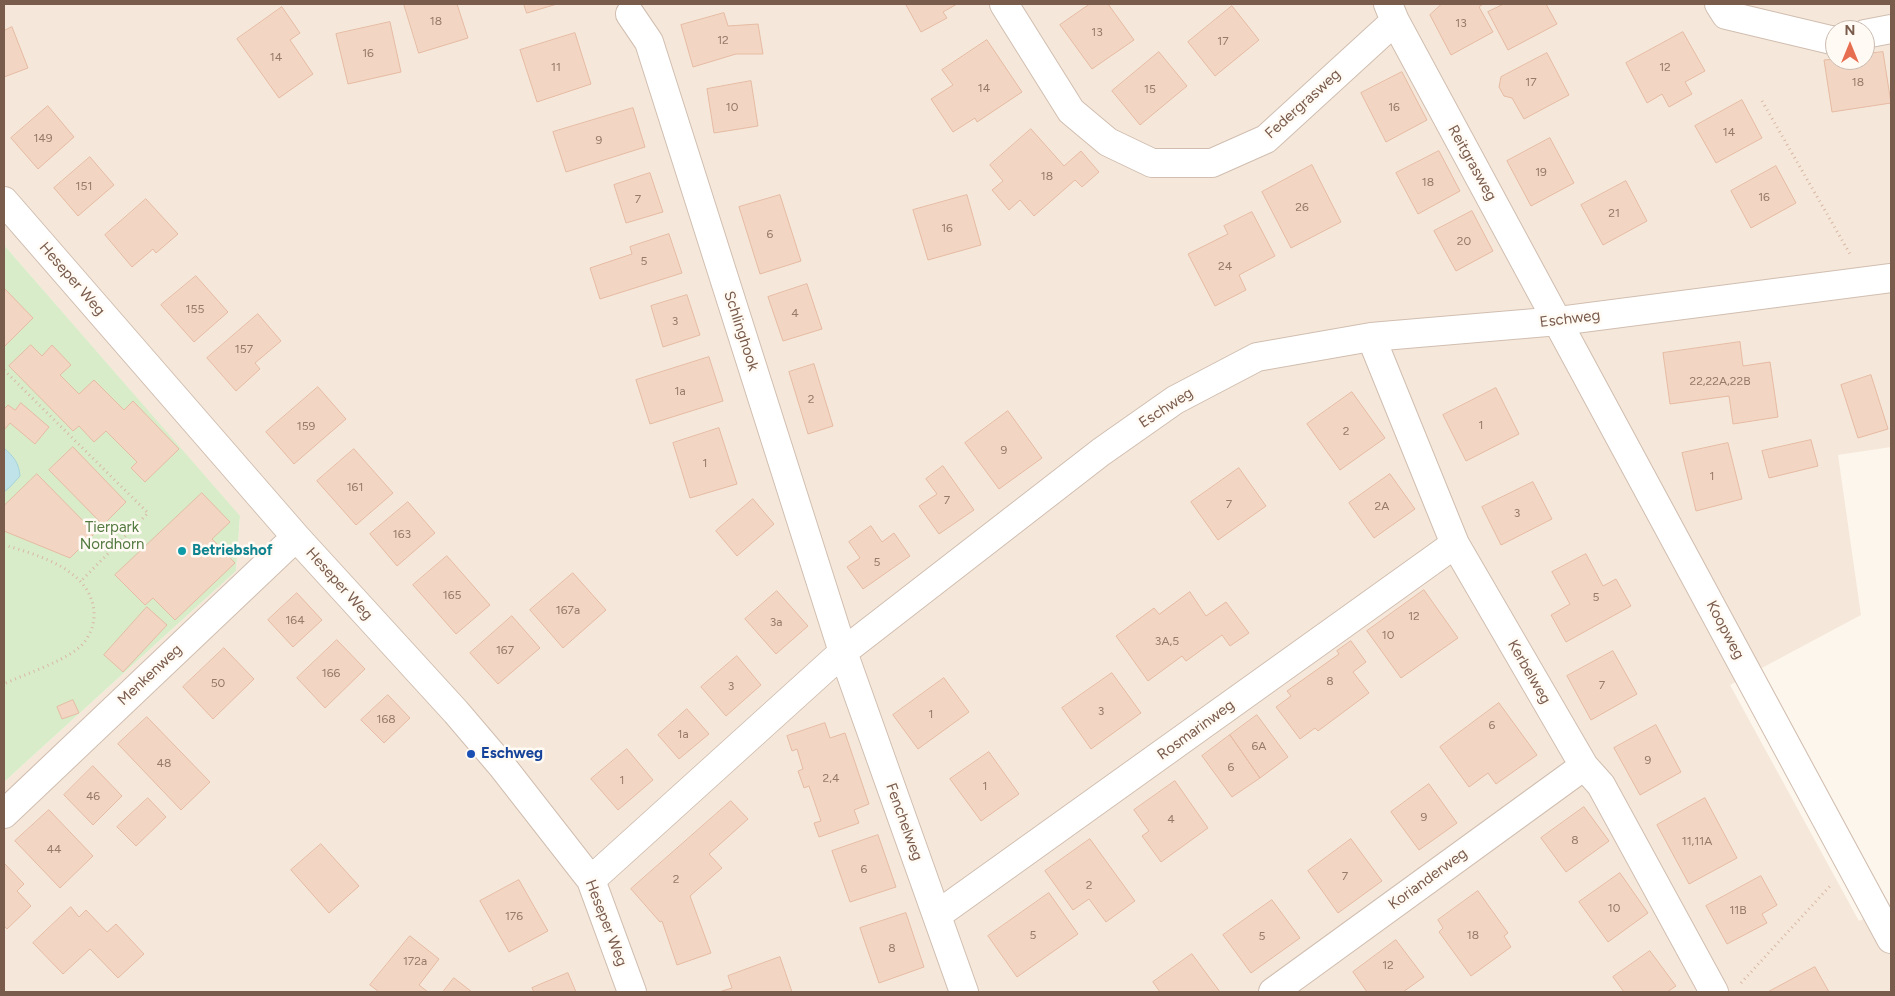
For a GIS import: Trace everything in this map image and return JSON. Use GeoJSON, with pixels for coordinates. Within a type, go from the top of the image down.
{"type":"FeatureCollection","features":[{"type":"Feature","properties":{"kind":"street","name":"Federgrasweg"},"geometry":{"type":"LineString","coordinates":[[1004,4],[1070,111],[1108,142],[1152,162],[1212,163],[1266,139],[1391,12]]}},
{"type":"Feature","properties":{"kind":"street"},"geometry":{"type":"LineString","coordinates":[[1719,4],[1726,15],[1825,39]]}},
{"type":"Feature","properties":{"kind":"street","name":"Reitgrasweg"},"geometry":{"type":"LineString","coordinates":[[1391,12],[1558,322]]}},
{"type":"Feature","properties":{"kind":"street","name":"Schlinghook"},"geometry":{"type":"LineString","coordinates":[[630,14],[649,42],[843,652]]}},
{"type":"Feature","properties":{"kind":"street"},"geometry":{"type":"LineString","coordinates":[[1875,32],[1891,29]]}},
{"type":"Feature","properties":{"kind":"street","name":"Heseper Weg"},"geometry":{"type":"LineString","coordinates":[[4,201],[296,537],[456,712],[502,766],[591,880],[632,992]]}},
{"type":"Feature","properties":{"kind":"street","name":"Eschweg"},"geometry":{"type":"LineString","coordinates":[[591,880],[843,652],[1101,452],[1175,400],[1257,358],[1371,337],[1558,322],[1878,280]]}},
{"type":"Feature","properties":{"kind":"street","name":"Koopweg"},"geometry":{"type":"LineString","coordinates":[[1558,322],[1891,939]]}},
{"type":"Feature","properties":{"kind":"street","name":"Kerbelweg"},"geometry":{"type":"LineString","coordinates":[[1371,337],[1455,544],[1584,766],[1601,785],[1726,989]]}},
{"type":"Feature","properties":{"kind":"street","name":"Menkenweg"},"geometry":{"type":"LineString","coordinates":[[4,814],[296,537]]}},
{"type":"Feature","properties":{"kind":"street","name":"Rosmarinweg"},"geometry":{"type":"LineString","coordinates":[[937,915],[1455,544]]}},
{"type":"Feature","properties":{"kind":"street","name":"Fenchelweg"},"geometry":{"type":"LineString","coordinates":[[843,652],[964,992]]}},
{"type":"Feature","properties":{"kind":"street","name":"Korianderweg"},"geometry":{"type":"LineString","coordinates":[[1273,992],[1584,766]]}},
{"type":"Feature","properties":{"kind":"path"},"geometry":{"type":"LineString","coordinates":[[1762,101],[1878,280]]}},
{"type":"Feature","properties":{"kind":"path"},"geometry":{"type":"LineString","coordinates":[[4,370],[148,512],[81,581]]}},
{"type":"Feature","properties":{"kind":"path"},"geometry":{"type":"LineString","coordinates":[[4,546],[36,554],[68,571],[81,581],[88,591],[94,612],[92,628],[85,642],[69,654],[4,684]]}},
{"type":"Feature","properties":{"kind":"path"},"geometry":{"type":"LineString","coordinates":[[1726,989],[1851,864]]}},
{"type":"Feature","properties":{"kind":"shaded area"},"geometry":{"type":"Polygon","coordinates":[[[4,4],[1891,4],[1891,447],[1838,455],[1861,615],[1730,685],[1859,921],[1891,906],[1891,992],[4,992],[4,782],[236,571],[240,517],[4,245],[4,4]]]}},
{"type":"Feature","properties":{"kind":"green space","name":"Tierpark Nordhorn"},"geometry":{"type":"Polygon","coordinates":[[[4,245],[240,516],[236,571],[4,782],[4,245]]]}},
{"type":"Feature","properties":{"kind":"water"},"geometry":{"type":"Polygon","coordinates":[[[4,448],[15,461],[20,476],[4,492],[4,448]]]}},
{"type":"Feature","properties":{"kind":"building"},"geometry":{"type":"Polygon","coordinates":[[[404,4],[457,4],[468,38],[419,53],[404,4]]]}},
{"type":"Feature","properties":{"kind":"building"},"geometry":{"type":"Polygon","coordinates":[[[524,4],[557,4],[527,13],[524,4]]]}},
{"type":"Feature","properties":{"kind":"building"},"geometry":{"type":"Polygon","coordinates":[[[907,4],[957,4],[943,12],[947,18],[921,32],[907,4]]]}},
{"type":"Feature","properties":{"kind":"building"},"geometry":{"type":"Polygon","coordinates":[[[1090,4],[1108,4],[1134,40],[1092,69],[1060,25],[1090,4]]]}},
{"type":"Feature","properties":{"kind":"building"},"geometry":{"type":"Polygon","coordinates":[[[1442,4],[1483,4],[1479,7],[1493,32],[1451,55],[1430,15],[1442,4]]]}},
{"type":"Feature","properties":{"kind":"building"},"geometry":{"type":"Polygon","coordinates":[[[1504,4],[1546,4],[1557,24],[1508,50],[1488,12],[1504,4]]]}},
{"type":"Feature","properties":{"kind":"building"},"geometry":{"type":"Polygon","coordinates":[[[1232,6],[1259,40],[1215,76],[1188,42],[1232,6]]]}},
{"type":"Feature","properties":{"kind":"building"},"geometry":{"type":"Polygon","coordinates":[[[282,7],[300,33],[290,40],[313,74],[279,98],[237,39],[282,7]]]}},
{"type":"Feature","properties":{"kind":"building"},"geometry":{"type":"Polygon","coordinates":[[[724,13],[728,26],[758,24],[763,54],[736,54],[693,67],[681,25],[724,13]]]}},
{"type":"Feature","properties":{"kind":"building"},"geometry":{"type":"Polygon","coordinates":[[[390,22],[401,72],[348,84],[336,34],[390,22]]]}},
{"type":"Feature","properties":{"kind":"building"},"geometry":{"type":"Polygon","coordinates":[[[12,27],[28,68],[4,77],[4,31],[12,27]]]}},
{"type":"Feature","properties":{"kind":"building"},"geometry":{"type":"Polygon","coordinates":[[[1683,32],[1705,71],[1685,82],[1692,94],[1669,107],[1662,94],[1647,103],[1626,63],[1683,32]]]}},
{"type":"Feature","properties":{"kind":"building"},"geometry":{"type":"Polygon","coordinates":[[[575,33],[591,84],[537,102],[520,50],[575,33]]]}},
{"type":"Feature","properties":{"kind":"building"},"geometry":{"type":"Polygon","coordinates":[[[987,40],[1022,92],[977,122],[975,118],[953,132],[931,99],[953,85],[942,70],[987,40]]]}},
{"type":"Feature","properties":{"kind":"building"},"geometry":{"type":"Polygon","coordinates":[[[1159,52],[1187,86],[1140,125],[1112,91],[1159,52]]]}},
{"type":"Feature","properties":{"kind":"building"},"geometry":{"type":"Polygon","coordinates":[[[1883,52],[1891,103],[1832,112],[1826,70],[1875,70],[1875,53],[1883,52]]]}},
{"type":"Feature","properties":{"kind":"building"},"geometry":{"type":"Polygon","coordinates":[[[1547,53],[1569,95],[1524,119],[1512,98],[1504,96],[1499,87],[1501,77],[1547,53]]]}},
{"type":"Feature","properties":{"kind":"building"},"geometry":{"type":"Polygon","coordinates":[[[1402,72],[1427,120],[1386,142],[1361,93],[1402,72]]]}},
{"type":"Feature","properties":{"kind":"building"},"geometry":{"type":"Polygon","coordinates":[[[751,81],[758,126],[714,133],[707,89],[751,81]]]}},
{"type":"Feature","properties":{"kind":"building"},"geometry":{"type":"Polygon","coordinates":[[[1742,100],[1762,138],[1716,163],[1695,126],[1742,100]]]}},
{"type":"Feature","properties":{"kind":"building"},"geometry":{"type":"Polygon","coordinates":[[[48,106],[74,137],[38,169],[11,138],[48,106]]]}},
{"type":"Feature","properties":{"kind":"building"},"geometry":{"type":"Polygon","coordinates":[[[633,108],[645,147],[566,172],[553,132],[633,108]]]}},
{"type":"Feature","properties":{"kind":"building"},"geometry":{"type":"Polygon","coordinates":[[[1031,129],[1064,166],[1081,151],[1099,172],[1082,187],[1075,180],[1034,216],[1020,200],[1009,210],[992,190],[1003,181],[990,165],[1031,129]]]}},
{"type":"Feature","properties":{"kind":"building"},"geometry":{"type":"Polygon","coordinates":[[[1550,138],[1574,183],[1531,206],[1507,161],[1550,138]]]}},
{"type":"Feature","properties":{"kind":"building"},"geometry":{"type":"Polygon","coordinates":[[[1439,151],[1460,191],[1418,214],[1396,173],[1439,151]]]}},
{"type":"Feature","properties":{"kind":"building"},"geometry":{"type":"Polygon","coordinates":[[[90,157],[114,185],[78,216],[54,188],[90,157]]]}},
{"type":"Feature","properties":{"kind":"building"},"geometry":{"type":"Polygon","coordinates":[[[1312,165],[1341,222],[1291,248],[1262,192],[1312,165]]]}},
{"type":"Feature","properties":{"kind":"building"},"geometry":{"type":"Polygon","coordinates":[[[1776,166],[1796,203],[1751,228],[1731,191],[1776,166]]]}},
{"type":"Feature","properties":{"kind":"building"},"geometry":{"type":"Polygon","coordinates":[[[650,173],[663,212],[626,223],[614,185],[650,173]]]}},
{"type":"Feature","properties":{"kind":"building"},"geometry":{"type":"Polygon","coordinates":[[[1626,181],[1647,221],[1603,245],[1581,205],[1626,181]]]}},
{"type":"Feature","properties":{"kind":"building"},"geometry":{"type":"Polygon","coordinates":[[[780,195],[801,261],[760,274],[739,207],[780,195]]]}},
{"type":"Feature","properties":{"kind":"building"},"geometry":{"type":"Polygon","coordinates":[[[967,195],[981,245],[928,260],[913,210],[967,195]]]}},
{"type":"Feature","properties":{"kind":"building"},"geometry":{"type":"Polygon","coordinates":[[[146,199],[178,234],[156,253],[153,249],[132,267],[105,235],[146,199]]]}},
{"type":"Feature","properties":{"kind":"building"},"geometry":{"type":"Polygon","coordinates":[[[1472,211],[1493,251],[1456,271],[1434,231],[1472,211]]]}},
{"type":"Feature","properties":{"kind":"building"},"geometry":{"type":"Polygon","coordinates":[[[1252,212],[1275,256],[1239,275],[1246,290],[1215,306],[1188,254],[1228,234],[1224,226],[1252,212]]]}},
{"type":"Feature","properties":{"kind":"building"},"geometry":{"type":"Polygon","coordinates":[[[669,234],[682,273],[600,299],[590,268],[632,254],[630,247],[669,234]]]}},
{"type":"Feature","properties":{"kind":"building"},"geometry":{"type":"Polygon","coordinates":[[[196,276],[228,312],[194,342],[161,305],[196,276]]]}},
{"type":"Feature","properties":{"kind":"building"},"geometry":{"type":"Polygon","coordinates":[[[807,284],[822,329],[783,341],[768,297],[807,284]]]}},
{"type":"Feature","properties":{"kind":"building"},"geometry":{"type":"Polygon","coordinates":[[[4,288],[33,318],[4,347],[4,288]]]}},
{"type":"Feature","properties":{"kind":"building"},"geometry":{"type":"Polygon","coordinates":[[[687,295],[700,335],[663,347],[651,306],[687,295]]]}},
{"type":"Feature","properties":{"kind":"building"},"geometry":{"type":"Polygon","coordinates":[[[258,314],[281,341],[255,363],[260,369],[236,391],[207,358],[258,314]]]}},
{"type":"Feature","properties":{"kind":"building"},"geometry":{"type":"Polygon","coordinates":[[[1740,342],[1743,366],[1770,362],[1778,417],[1733,424],[1729,396],[1670,404],[1663,353],[1740,342]]]}},
{"type":"Feature","properties":{"kind":"building"},"geometry":{"type":"Polygon","coordinates":[[[31,345],[42,356],[52,345],[71,365],[60,375],[79,394],[94,380],[124,410],[133,401],[179,449],[145,482],[131,468],[137,462],[106,431],[94,442],[79,426],[73,431],[9,366],[31,345]]]}},
{"type":"Feature","properties":{"kind":"building"},"geometry":{"type":"Polygon","coordinates":[[[709,357],[723,401],[650,424],[636,380],[709,357]]]}},
{"type":"Feature","properties":{"kind":"building"},"geometry":{"type":"Polygon","coordinates":[[[814,364],[833,426],[808,434],[789,372],[814,364]]]}},
{"type":"Feature","properties":{"kind":"building"},"geometry":{"type":"Polygon","coordinates":[[[1871,375],[1888,429],[1858,438],[1841,385],[1871,375]]]}},
{"type":"Feature","properties":{"kind":"building"},"geometry":{"type":"Polygon","coordinates":[[[318,387],[346,419],[294,464],[266,432],[318,387]]]}},
{"type":"Feature","properties":{"kind":"building"},"geometry":{"type":"Polygon","coordinates":[[[1496,388],[1519,434],[1466,461],[1443,415],[1496,388]]]}},
{"type":"Feature","properties":{"kind":"building"},"geometry":{"type":"Polygon","coordinates":[[[1352,392],[1385,438],[1340,470],[1307,424],[1352,392]]]}},
{"type":"Feature","properties":{"kind":"building"},"geometry":{"type":"Polygon","coordinates":[[[21,403],[49,427],[35,444],[10,423],[4,430],[4,409],[8,405],[15,410],[21,403]]]}},
{"type":"Feature","properties":{"kind":"building"},"geometry":{"type":"Polygon","coordinates":[[[1008,411],[1042,458],[999,489],[965,443],[1008,411]]]}},
{"type":"Feature","properties":{"kind":"building"},"geometry":{"type":"Polygon","coordinates":[[[719,428],[737,484],[690,498],[673,443],[719,428]]]}},
{"type":"Feature","properties":{"kind":"building"},"geometry":{"type":"Polygon","coordinates":[[[1811,440],[1818,466],[1769,478],[1762,451],[1811,440]]]}},
{"type":"Feature","properties":{"kind":"building"},"geometry":{"type":"Polygon","coordinates":[[[1728,443],[1742,499],[1696,511],[1682,453],[1728,443]]]}},
{"type":"Feature","properties":{"kind":"building"},"geometry":{"type":"Polygon","coordinates":[[[73,447],[126,502],[103,525],[49,470],[73,447]]]}},
{"type":"Feature","properties":{"kind":"building"},"geometry":{"type":"Polygon","coordinates":[[[354,449],[393,493],[356,525],[317,481],[354,449]]]}},
{"type":"Feature","properties":{"kind":"building"},"geometry":{"type":"Polygon","coordinates":[[[943,466],[974,510],[939,534],[919,506],[937,494],[926,479],[943,466]]]}},
{"type":"Feature","properties":{"kind":"building"},"geometry":{"type":"Polygon","coordinates":[[[1239,468],[1266,506],[1218,540],[1191,502],[1239,468]]]}},
{"type":"Feature","properties":{"kind":"building"},"geometry":{"type":"Polygon","coordinates":[[[37,474],[95,533],[70,558],[4,531],[4,506],[37,474]]]}},
{"type":"Feature","properties":{"kind":"building"},"geometry":{"type":"Polygon","coordinates":[[[1390,474],[1415,509],[1374,538],[1349,503],[1390,474]]]}},
{"type":"Feature","properties":{"kind":"building"},"geometry":{"type":"Polygon","coordinates":[[[1533,482],[1552,519],[1501,545],[1482,507],[1533,482]]]}},
{"type":"Feature","properties":{"kind":"building","name":"Betriebshof"},"geometry":{"type":"Polygon","coordinates":[[[202,493],[230,522],[212,539],[235,563],[175,620],[153,598],[145,605],[115,575],[202,493]]]}},
{"type":"Feature","properties":{"kind":"building"},"geometry":{"type":"Polygon","coordinates":[[[753,499],[774,524],[737,556],[716,531],[753,499]]]}},
{"type":"Feature","properties":{"kind":"building"},"geometry":{"type":"Polygon","coordinates":[[[408,502],[435,533],[397,566],[370,534],[408,502]]]}},
{"type":"Feature","properties":{"kind":"building"},"geometry":{"type":"Polygon","coordinates":[[[871,526],[882,542],[894,533],[910,556],[863,589],[847,567],[860,558],[849,542],[871,526]]]}},
{"type":"Feature","properties":{"kind":"building"},"geometry":{"type":"Polygon","coordinates":[[[1586,554],[1603,586],[1616,579],[1631,606],[1566,642],[1551,615],[1570,604],[1552,572],[1586,554]]]}},
{"type":"Feature","properties":{"kind":"building"},"geometry":{"type":"Polygon","coordinates":[[[447,556],[490,605],[456,634],[413,585],[447,556]]]}},
{"type":"Feature","properties":{"kind":"building"},"geometry":{"type":"Polygon","coordinates":[[[573,573],[606,610],[563,648],[530,610],[573,573]]]}},
{"type":"Feature","properties":{"kind":"building"},"geometry":{"type":"Polygon","coordinates":[[[1424,590],[1458,638],[1401,678],[1367,631],[1424,590]]]}},
{"type":"Feature","properties":{"kind":"building"},"geometry":{"type":"Polygon","coordinates":[[[777,591],[808,626],[776,654],[745,619],[777,591]]]}},
{"type":"Feature","properties":{"kind":"building"},"geometry":{"type":"Polygon","coordinates":[[[1190,592],[1206,616],[1226,602],[1249,633],[1230,646],[1222,635],[1186,661],[1182,656],[1148,681],[1116,636],[1154,608],[1159,614],[1190,592]]]}},
{"type":"Feature","properties":{"kind":"building"},"geometry":{"type":"Polygon","coordinates":[[[297,593],[322,620],[293,647],[268,620],[297,593]]]}},
{"type":"Feature","properties":{"kind":"building"},"geometry":{"type":"Polygon","coordinates":[[[147,607],[167,625],[123,672],[104,655],[147,607]]]}},
{"type":"Feature","properties":{"kind":"building"},"geometry":{"type":"Polygon","coordinates":[[[512,616],[540,648],[498,684],[470,653],[512,616]]]}},
{"type":"Feature","properties":{"kind":"building"},"geometry":{"type":"Polygon","coordinates":[[[337,640],[365,669],[325,708],[297,678],[337,640]]]}},
{"type":"Feature","properties":{"kind":"building"},"geometry":{"type":"Polygon","coordinates":[[[1351,641],[1366,662],[1353,672],[1369,693],[1318,731],[1315,728],[1300,739],[1276,707],[1291,696],[1287,691],[1339,654],[1337,651],[1351,641]]]}},
{"type":"Feature","properties":{"kind":"building"},"geometry":{"type":"Polygon","coordinates":[[[224,648],[254,679],[213,719],[183,687],[224,648]]]}},
{"type":"Feature","properties":{"kind":"building"},"geometry":{"type":"Polygon","coordinates":[[[1613,651],[1637,694],[1591,720],[1567,676],[1613,651]]]}},
{"type":"Feature","properties":{"kind":"building"},"geometry":{"type":"Polygon","coordinates":[[[737,656],[761,685],[726,716],[701,687],[737,656]]]}},
{"type":"Feature","properties":{"kind":"building"},"geometry":{"type":"Polygon","coordinates":[[[1112,673],[1141,713],[1091,749],[1062,708],[1112,673]]]}},
{"type":"Feature","properties":{"kind":"building"},"geometry":{"type":"Polygon","coordinates":[[[944,678],[969,712],[918,749],[893,715],[944,678]]]}},
{"type":"Feature","properties":{"kind":"building"},"geometry":{"type":"Polygon","coordinates":[[[388,695],[410,718],[384,743],[361,720],[388,695]]]}},
{"type":"Feature","properties":{"kind":"building"},"geometry":{"type":"Polygon","coordinates":[[[73,700],[79,713],[62,719],[57,707],[73,700]]]}},
{"type":"Feature","properties":{"kind":"building"},"geometry":{"type":"Polygon","coordinates":[[[1499,703],[1537,755],[1496,784],[1488,773],[1469,787],[1440,747],[1499,703]]]}},
{"type":"Feature","properties":{"kind":"building"},"geometry":{"type":"Polygon","coordinates":[[[687,709],[709,734],[679,759],[658,735],[687,709]]]}},
{"type":"Feature","properties":{"kind":"building"},"geometry":{"type":"Polygon","coordinates":[[[1257,715],[1288,757],[1260,778],[1230,735],[1257,715]]]}},
{"type":"Feature","properties":{"kind":"building"},"geometry":{"type":"Polygon","coordinates":[[[147,717],[210,782],[181,810],[118,744],[147,717]]]}},
{"type":"Feature","properties":{"kind":"building"},"geometry":{"type":"Polygon","coordinates":[[[825,723],[830,738],[845,733],[869,804],[854,810],[859,823],[819,837],[814,823],[821,821],[809,786],[804,788],[798,771],[803,769],[797,749],[792,751],[787,736],[825,723]]]}},
{"type":"Feature","properties":{"kind":"building"},"geometry":{"type":"Polygon","coordinates":[[[1656,725],[1681,772],[1640,795],[1614,748],[1656,725]]]}},
{"type":"Feature","properties":{"kind":"building"},"geometry":{"type":"Polygon","coordinates":[[[1230,735],[1260,778],[1232,797],[1202,756],[1230,735]]]}},
{"type":"Feature","properties":{"kind":"building"},"geometry":{"type":"Polygon","coordinates":[[[627,749],[653,780],[618,810],[591,779],[627,749]]]}},
{"type":"Feature","properties":{"kind":"building"},"geometry":{"type":"Polygon","coordinates":[[[989,752],[1019,794],[981,821],[950,779],[989,752]]]}},
{"type":"Feature","properties":{"kind":"building"},"geometry":{"type":"Polygon","coordinates":[[[93,766],[122,796],[93,825],[64,795],[93,766]]]}},
{"type":"Feature","properties":{"kind":"building"},"geometry":{"type":"Polygon","coordinates":[[[1175,781],[1208,828],[1161,862],[1142,836],[1149,831],[1134,810],[1175,781]]]}},
{"type":"Feature","properties":{"kind":"building"},"geometry":{"type":"Polygon","coordinates":[[[1429,784],[1457,823],[1419,850],[1391,812],[1429,784]]]}},
{"type":"Feature","properties":{"kind":"building"},"geometry":{"type":"Polygon","coordinates":[[[148,798],[166,817],[136,846],[117,827],[148,798]]]}},
{"type":"Feature","properties":{"kind":"building"},"geometry":{"type":"Polygon","coordinates":[[[1705,798],[1737,858],[1689,884],[1657,825],[1705,798]]]}},
{"type":"Feature","properties":{"kind":"building"},"geometry":{"type":"Polygon","coordinates":[[[731,801],[748,819],[709,854],[722,868],[690,896],[711,953],[677,965],[662,921],[660,922],[631,889],[731,801]]]}},
{"type":"Feature","properties":{"kind":"building"},"geometry":{"type":"Polygon","coordinates":[[[1584,807],[1609,841],[1566,872],[1541,838],[1584,807]]]}},
{"type":"Feature","properties":{"kind":"building"},"geometry":{"type":"Polygon","coordinates":[[[49,810],[93,856],[60,888],[15,841],[49,810]]]}},
{"type":"Feature","properties":{"kind":"building"},"geometry":{"type":"Polygon","coordinates":[[[878,835],[896,887],[850,902],[832,851],[878,835]]]}},
{"type":"Feature","properties":{"kind":"building"},"geometry":{"type":"Polygon","coordinates":[[[1090,839],[1135,901],[1106,922],[1089,899],[1073,910],[1045,871],[1090,839]]]}},
{"type":"Feature","properties":{"kind":"building"},"geometry":{"type":"Polygon","coordinates":[[[1351,839],[1382,881],[1338,913],[1308,871],[1351,839]]]}},
{"type":"Feature","properties":{"kind":"building"},"geometry":{"type":"Polygon","coordinates":[[[321,844],[359,886],[329,913],[291,870],[321,844]]]}},
{"type":"Feature","properties":{"kind":"building"},"geometry":{"type":"Polygon","coordinates":[[[4,863],[24,884],[17,891],[31,906],[7,929],[4,926],[4,863]]]}},
{"type":"Feature","properties":{"kind":"building"},"geometry":{"type":"Polygon","coordinates":[[[1620,873],[1648,913],[1608,942],[1579,902],[1620,873]]]}},
{"type":"Feature","properties":{"kind":"building"},"geometry":{"type":"Polygon","coordinates":[[[1761,876],[1777,905],[1762,914],[1767,923],[1727,944],[1706,906],[1761,876]]]}},
{"type":"Feature","properties":{"kind":"building"},"geometry":{"type":"Polygon","coordinates":[[[519,880],[548,931],[509,952],[480,901],[519,880]]]}},
{"type":"Feature","properties":{"kind":"building"},"geometry":{"type":"Polygon","coordinates":[[[1478,891],[1508,933],[1504,936],[1511,947],[1471,976],[1439,932],[1443,928],[1438,920],[1478,891]]]}},
{"type":"Feature","properties":{"kind":"building"},"geometry":{"type":"Polygon","coordinates":[[[1049,893],[1078,934],[1017,977],[988,936],[1049,893]]]}},
{"type":"Feature","properties":{"kind":"building"},"geometry":{"type":"Polygon","coordinates":[[[1272,900],[1300,938],[1251,973],[1223,935],[1272,900]]]}},
{"type":"Feature","properties":{"kind":"building"},"geometry":{"type":"Polygon","coordinates":[[[71,907],[79,917],[86,910],[107,932],[116,924],[144,954],[118,978],[90,949],[63,974],[33,943],[71,907]]]}},
{"type":"Feature","properties":{"kind":"building"},"geometry":{"type":"Polygon","coordinates":[[[906,913],[924,967],[879,983],[860,928],[906,913]]]}},
{"type":"Feature","properties":{"kind":"building"},"geometry":{"type":"Polygon","coordinates":[[[410,936],[439,959],[419,985],[428,992],[379,992],[370,985],[410,936]]]}},
{"type":"Feature","properties":{"kind":"building"},"geometry":{"type":"Polygon","coordinates":[[[1396,940],[1424,977],[1403,992],[1367,992],[1353,972],[1396,940]]]}},
{"type":"Feature","properties":{"kind":"building"},"geometry":{"type":"Polygon","coordinates":[[[1650,951],[1676,986],[1667,992],[1624,992],[1613,977],[1650,951]]]}},
{"type":"Feature","properties":{"kind":"building"},"geometry":{"type":"Polygon","coordinates":[[[1192,954],[1220,992],[1160,992],[1153,982],[1192,954]]]}},
{"type":"Feature","properties":{"kind":"building"},"geometry":{"type":"Polygon","coordinates":[[[780,957],[792,992],[719,992],[732,988],[728,976],[780,957]]]}},
{"type":"Feature","properties":{"kind":"building"},"geometry":{"type":"Polygon","coordinates":[[[1815,967],[1829,992],[1768,992],[1815,967]]]}},
{"type":"Feature","properties":{"kind":"building"},"geometry":{"type":"Polygon","coordinates":[[[568,973],[576,992],[534,992],[532,988],[568,973]]]}},
{"type":"Feature","properties":{"kind":"building"},"geometry":{"type":"Polygon","coordinates":[[[454,978],[472,992],[443,992],[454,978]]]}},
{"type":"Feature","properties":{"kind":"place","name":"Betriebshof"},"geometry":{"type":"Point","coordinates":[182,551]}},
{"type":"Feature","properties":{"kind":"place","name":"Eschweg"},"geometry":{"type":"Point","coordinates":[471,754]}}]}
